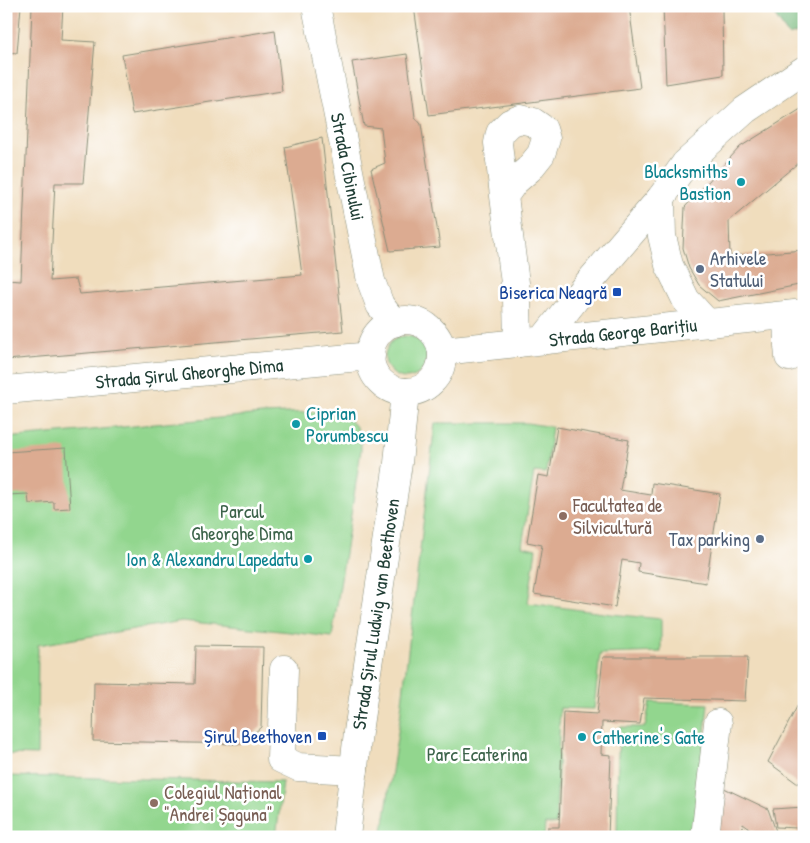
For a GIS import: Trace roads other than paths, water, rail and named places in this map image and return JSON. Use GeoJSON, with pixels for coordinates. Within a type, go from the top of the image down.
{"type":"FeatureCollection","features":[{"type":"Feature","properties":{"kind":"street","name":"Strada Cibinului"},"geometry":{"type":"LineString","coordinates":[[316,6],[370,281],[380,305],[394,322]]}},
{"type":"Feature","properties":{"kind":"street"},"geometry":{"type":"LineString","coordinates":[[504,196],[517,299],[531,341],[579,294],[661,198],[685,164],[745,110],[804,70]]}},
{"type":"Feature","properties":{"kind":"street"},"geometry":{"type":"LineString","coordinates":[[661,198],[662,236],[669,265],[686,300],[707,323]]}},
{"type":"Feature","properties":{"kind":"street"},"geometry":{"type":"LineString","coordinates":[[789,358],[788,346],[796,314]]}},
{"type":"Feature","properties":{"kind":"street","name":"Strada George Barițiu"},"geometry":{"type":"LineString","coordinates":[[442,351],[796,314]]}},
{"type":"Feature","properties":{"kind":"street"},"geometry":{"type":"LineString","coordinates":[[406,320],[418,322],[428,328],[436,336],[442,351],[443,358],[436,378],[428,385],[413,392],[394,390],[385,385],[377,377],[372,367],[370,356],[377,336],[384,328],[394,322],[406,320]]}},
{"type":"Feature","properties":{"kind":"street","name":"Strada Șirul Gheorghe Dima"},"geometry":{"type":"LineString","coordinates":[[6,390],[370,356]]}},
{"type":"Feature","properties":{"kind":"street","name":"Strada Șirul Ludwig van Beethoven"},"geometry":{"type":"LineString","coordinates":[[346,837],[398,462],[405,392]]}},
{"type":"Feature","properties":{"kind":"street"},"geometry":{"type":"LineString","coordinates":[[284,669],[281,758],[298,767],[354,770]]}},
{"type":"Feature","properties":{"kind":"street"},"geometry":{"type":"LineString","coordinates":[[705,837],[718,723]]}},
{"type":"Feature","properties":{"kind":"place","name":"Blacksmiths' Bastion"},"geometry":{"type":"Point","coordinates":[741,182]}},
{"type":"Feature","properties":{"kind":"place","name":"Arhivele Statului"},"geometry":{"type":"Point","coordinates":[700,269]}},
{"type":"Feature","properties":{"kind":"place","name":"Biserica Neagră"},"geometry":{"type":"Point","coordinates":[617,292]}},
{"type":"Feature","properties":{"kind":"place","name":"Ciprian Porumbescu"},"geometry":{"type":"Point","coordinates":[296,424]}},
{"type":"Feature","properties":{"kind":"place","name":"Facultatea de Silvicultură"},"geometry":{"type":"Point","coordinates":[563,516]}},
{"type":"Feature","properties":{"kind":"place","name":"Tax parking"},"geometry":{"type":"Point","coordinates":[760,539]}},
{"type":"Feature","properties":{"kind":"place","name":"Ion & Alexandru Lapedatu"},"geometry":{"type":"Point","coordinates":[308,559]}},
{"type":"Feature","properties":{"kind":"place","name":"Șirul Beethoven"},"geometry":{"type":"Point","coordinates":[322,736]}},
{"type":"Feature","properties":{"kind":"place","name":"Catherine's Gate"},"geometry":{"type":"Point","coordinates":[582,737]}},
{"type":"Feature","properties":{"kind":"place","name":"Colegiul Național \"Andrei Șaguna\""},"geometry":{"type":"Point","coordinates":[154,803]}},
{"type":"Feature","properties":{"kind":"park label","name":"Parcul Gheorghe Dima"},"geometry":{"type":"Point","coordinates":[242,522]}},
{"type":"Feature","properties":{"kind":"park label","name":"Parc Ecaterina"},"geometry":{"type":"Point","coordinates":[477,754]}}]}
